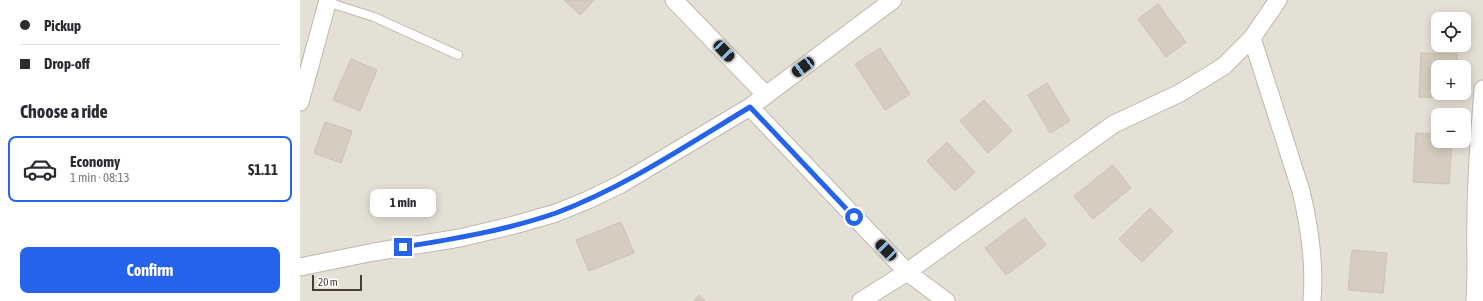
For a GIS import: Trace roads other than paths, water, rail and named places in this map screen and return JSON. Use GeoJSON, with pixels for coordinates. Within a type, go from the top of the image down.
{"type":"FeatureCollection","features":[{"type":"Feature","properties":{"kind":"street"},"geometry":{"type":"LineString","coordinates":[[674,0],[766,95]]}},
{"type":"Feature","properties":{"kind":"street"},"geometry":{"type":"LineString","coordinates":[[300,267],[374,252],[460,238],[514,225],[556,213],[621,184],[750,107],[893,0]]}},
{"type":"Feature","properties":{"kind":"street"},"geometry":{"type":"LineString","coordinates":[[861,301],[907,272],[1114,124],[1180,92],[1224,66],[1252,38],[1278,0]]}},
{"type":"Feature","properties":{"kind":"street"},"geometry":{"type":"LineString","coordinates":[[300,102],[327,1]]}},
{"type":"Feature","properties":{"kind":"street"},"geometry":{"type":"LineString","coordinates":[[1252,38],[1301,191],[1307,217],[1312,244],[1312,301]]}},
{"type":"Feature","properties":{"kind":"street"},"geometry":{"type":"LineString","coordinates":[[1475,301],[1477,279],[1477,178],[1483,89]]}},
{"type":"Feature","properties":{"kind":"street"},"geometry":{"type":"LineString","coordinates":[[750,107],[907,272],[946,301]]}},
{"type":"Feature","properties":{"kind":"lane"},"geometry":{"type":"LineString","coordinates":[[327,1],[374,17],[458,55]]}}]}
